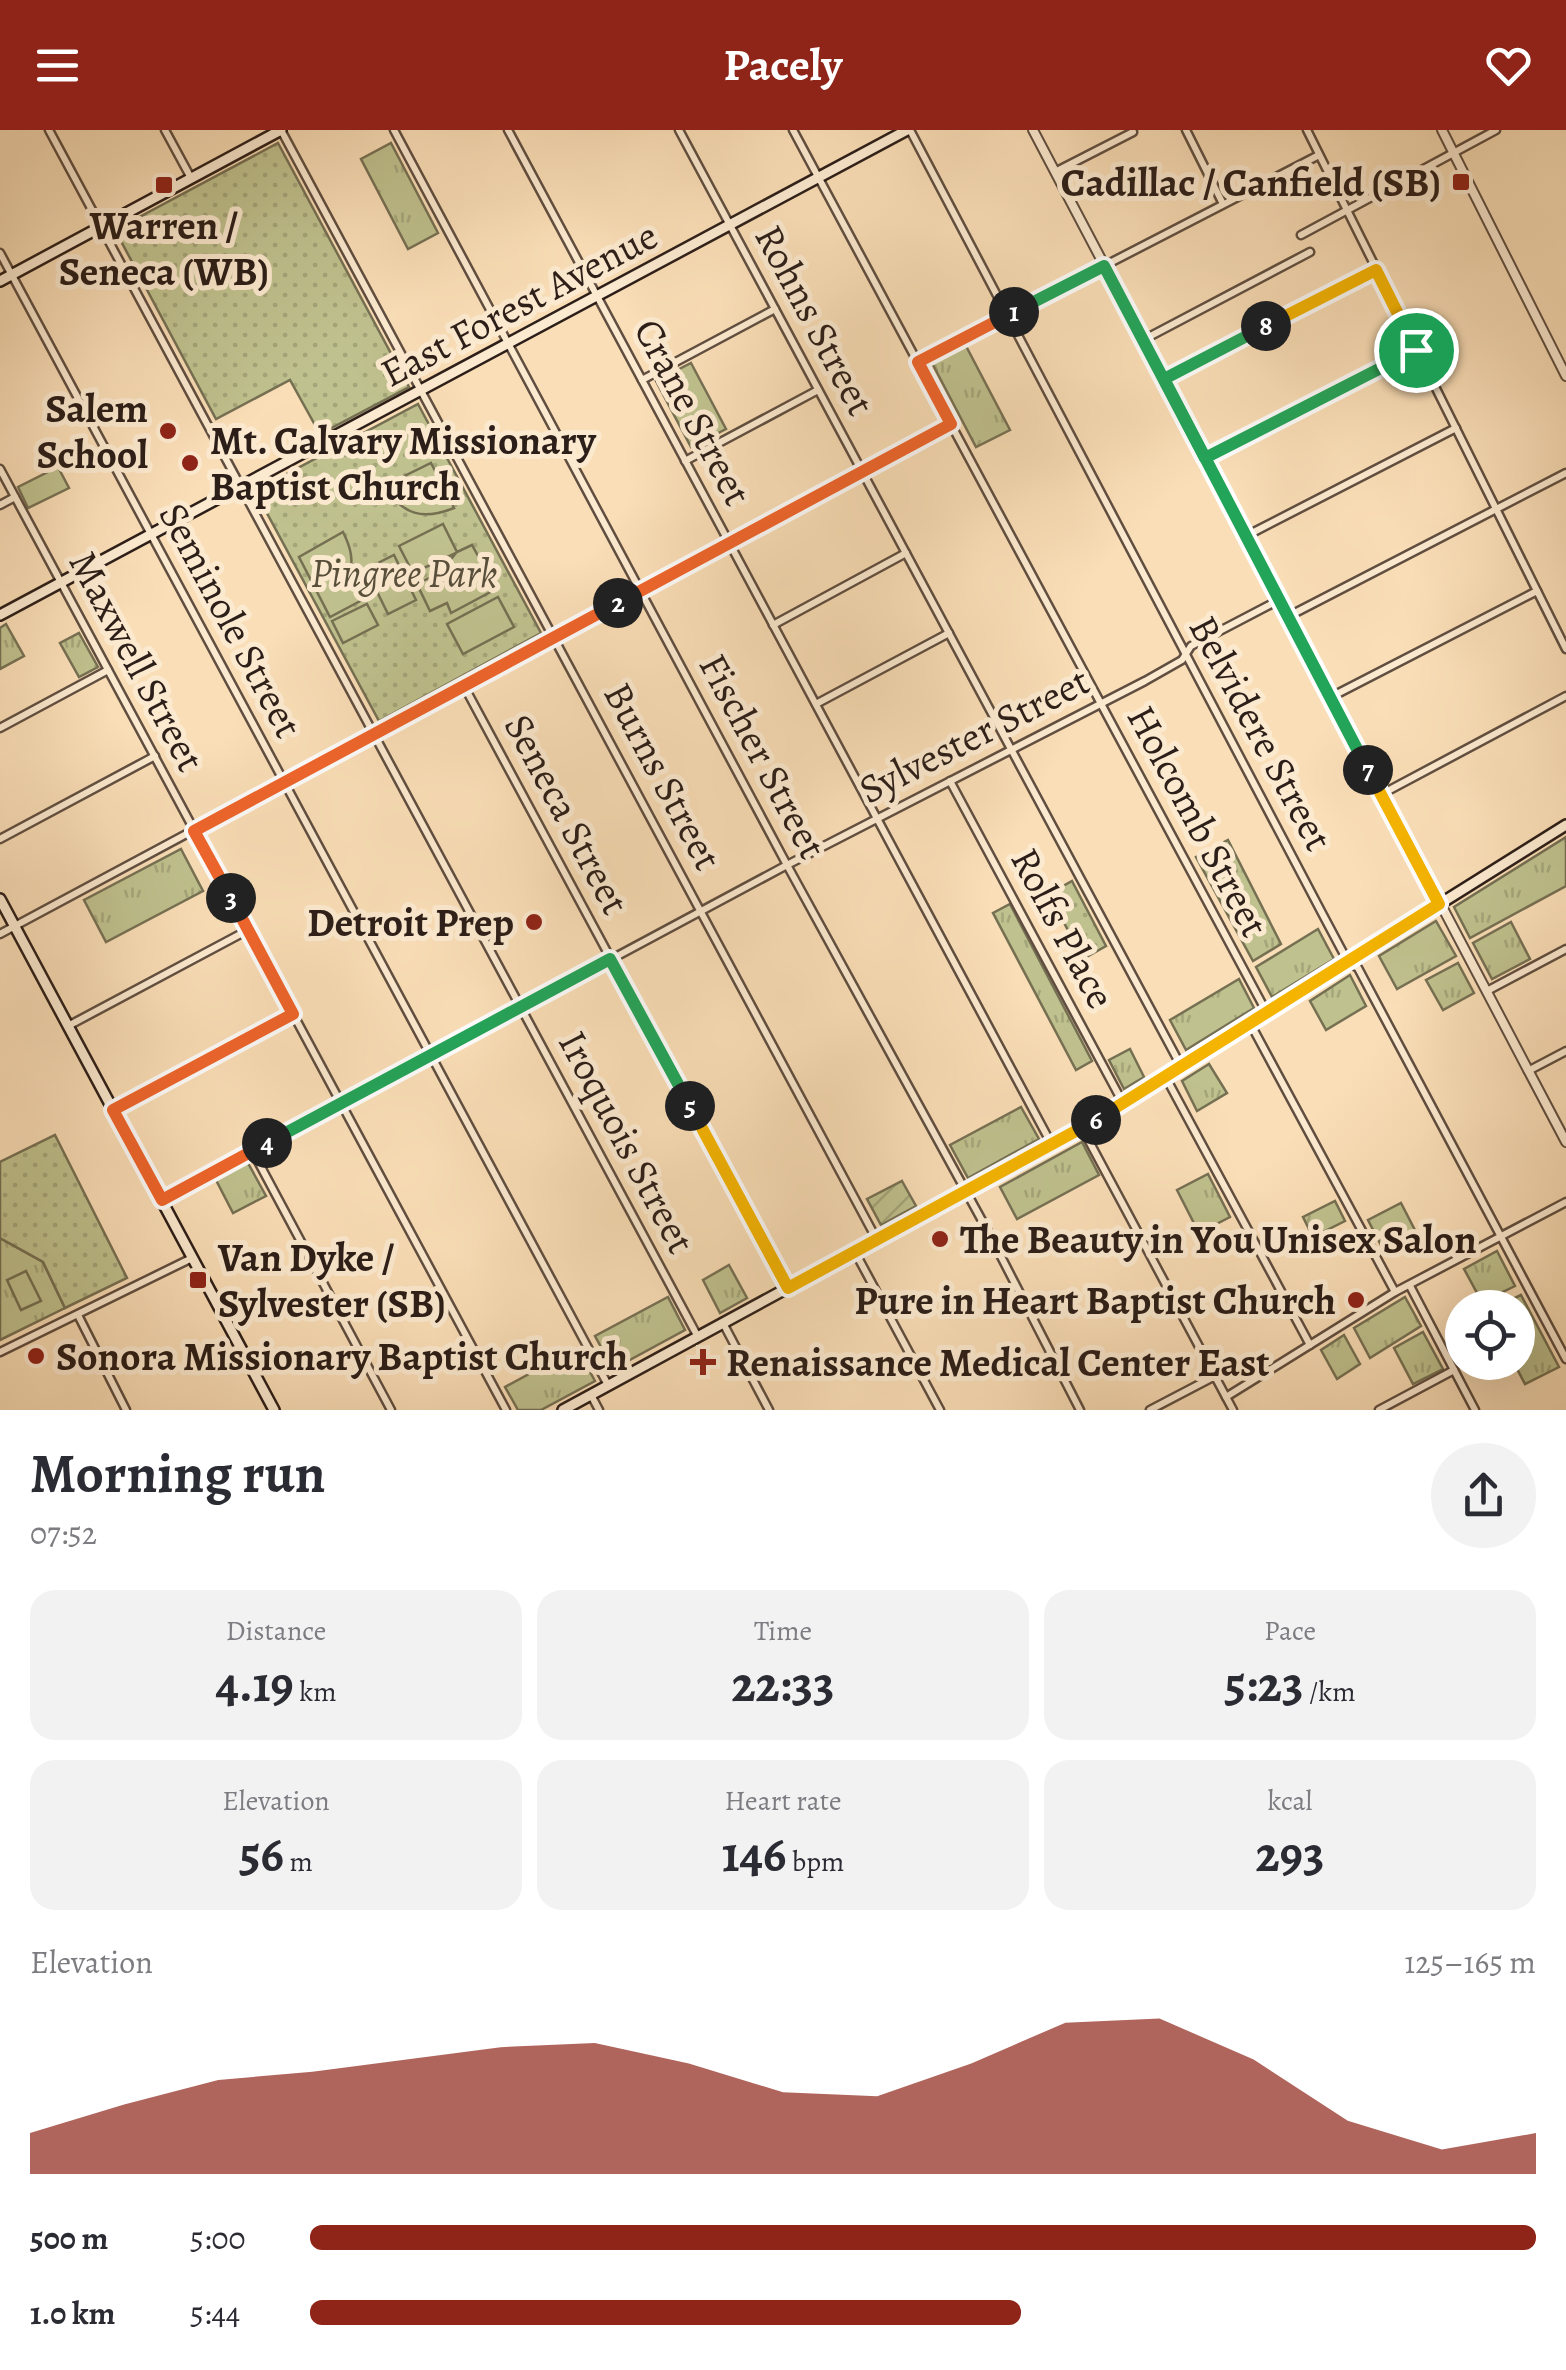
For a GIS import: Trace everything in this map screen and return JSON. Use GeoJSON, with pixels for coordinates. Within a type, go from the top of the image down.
{"type":"FeatureCollection","features":[{"type":"Feature","properties":{"kind":"main road"},"geometry":{"type":"LineString","coordinates":[[0,281],[281,130]]}},
{"type":"Feature","properties":{"kind":"main road","name":"East Forest Avenue"},"geometry":{"type":"LineString","coordinates":[[0,615],[909,130]]}},
{"type":"Feature","properties":{"kind":"main road"},"geometry":{"type":"LineString","coordinates":[[563,1410],[1082,1128],[1566,825]]}},
{"type":"Feature","properties":{"kind":"main road"},"geometry":{"type":"LineString","coordinates":[[0,899],[274,1410]]}},
{"type":"Feature","properties":{"kind":"street","name":"Iroquois Street"},"geometry":{"type":"LineString","coordinates":[[50,130],[698,1337]]}},
{"type":"Feature","properties":{"kind":"street"},"geometry":{"type":"LineString","coordinates":[[165,130],[191,178]]}},
{"type":"Feature","properties":{"kind":"street","name":"Burns Street"},"geometry":{"type":"LineString","coordinates":[[281,130],[876,1240]]}},
{"type":"Feature","properties":{"kind":"street","name":"Fischer Street"},"geometry":{"type":"LineString","coordinates":[[394,130],[1080,1410]]}},
{"type":"Feature","properties":{"kind":"street","name":"Crane Street"},"geometry":{"type":"LineString","coordinates":[[508,130],[1052,1145]]}},
{"type":"Feature","properties":{"kind":"street","name":"Rohns Street"},"geometry":{"type":"LineString","coordinates":[[679,130],[1181,1066]]}},
{"type":"Feature","properties":{"kind":"street","name":"Holcomb Street"},"geometry":{"type":"LineString","coordinates":[[793,130],[1267,1012]]}},
{"type":"Feature","properties":{"kind":"street","name":"Belvidere Street"},"geometry":{"type":"LineString","coordinates":[[909,130],[1348,962],[1358,968],[1566,1359]]}},
{"type":"Feature","properties":{"kind":"street"},"geometry":{"type":"LineString","coordinates":[[1033,130],[1566,1142]]}},
{"type":"Feature","properties":{"kind":"street"},"geometry":{"type":"LineString","coordinates":[[1186,130],[1223,204]]}},
{"type":"Feature","properties":{"kind":"street"},"geometry":{"type":"LineString","coordinates":[[1307,130],[1566,649]]}},
{"type":"Feature","properties":{"kind":"street"},"geometry":{"type":"LineString","coordinates":[[1442,130],[1566,376]]}},
{"type":"Feature","properties":{"kind":"street"},"geometry":{"type":"LineString","coordinates":[[1301,235],[1496,130]]}},
{"type":"Feature","properties":{"kind":"street"},"geometry":{"type":"LineString","coordinates":[[1055,172],[1133,132]]}},
{"type":"Feature","properties":{"kind":"street"},"geometry":{"type":"LineString","coordinates":[[918,362],[1319,155]]}},
{"type":"Feature","properties":{"kind":"street"},"geometry":{"type":"LineString","coordinates":[[1143,340],[1310,252]]}},
{"type":"Feature","properties":{"kind":"street","name":"Seminole Street"},"geometry":{"type":"LineString","coordinates":[[0,253],[608,1385]]}},
{"type":"Feature","properties":{"kind":"street"},"geometry":{"type":"LineString","coordinates":[[1164,379],[1376,270]]}},
{"type":"Feature","properties":{"kind":"street"},"geometry":{"type":"LineString","coordinates":[[642,380],[775,309]]}},
{"type":"Feature","properties":{"kind":"street"},"geometry":{"type":"LineString","coordinates":[[1205,458],[1416,350]]}},
{"type":"Feature","properties":{"kind":"street"},"geometry":{"type":"LineString","coordinates":[[685,461],[818,390]]}},
{"type":"Feature","properties":{"kind":"street"},"geometry":{"type":"LineString","coordinates":[[0,934],[951,424]]}},
{"type":"Feature","properties":{"kind":"street"},"geometry":{"type":"LineString","coordinates":[[1246,536],[1456,428]]}},
{"type":"Feature","properties":{"kind":"street","name":"Maxwell Street"},"geometry":{"type":"LineString","coordinates":[[0,468],[506,1410]]}},
{"type":"Feature","properties":{"kind":"street"},"geometry":{"type":"LineString","coordinates":[[1288,617],[1566,472]]}},
{"type":"Feature","properties":{"kind":"street"},"geometry":{"type":"LineString","coordinates":[[0,505],[15,497]]}},
{"type":"Feature","properties":{"kind":"street"},"geometry":{"type":"LineString","coordinates":[[773,625],[906,554]]}},
{"type":"Feature","properties":{"kind":"street"},"geometry":{"type":"LineString","coordinates":[[1330,698],[1538,591]]}},
{"type":"Feature","properties":{"kind":"street","name":"Sylvester Street"},"geometry":{"type":"LineString","coordinates":[[162,1200],[700,911],[1179,662],[1191,646],[1279,600]]}},
{"type":"Feature","properties":{"kind":"street"},"geometry":{"type":"LineString","coordinates":[[816,704],[948,634]]}},
{"type":"Feature","properties":{"kind":"street"},"geometry":{"type":"LineString","coordinates":[[0,728],[108,670]]}},
{"type":"Feature","properties":{"kind":"street","name":"Seneca Street"},"geometry":{"type":"LineString","coordinates":[[464,686],[788,1288]]}},
{"type":"Feature","properties":{"kind":"street"},"geometry":{"type":"LineString","coordinates":[[1381,794],[1566,696]]}},
{"type":"Feature","properties":{"kind":"street"},"geometry":{"type":"LineString","coordinates":[[0,839],[154,756]]}},
{"type":"Feature","properties":{"kind":"street","name":"Rolfs Place"},"geometry":{"type":"LineString","coordinates":[[950,781],[1123,1103]]}},
{"type":"Feature","properties":{"kind":"street"},"geometry":{"type":"LineString","coordinates":[[68,1026],[248,930]]}},
{"type":"Feature","properties":{"kind":"street"},"geometry":{"type":"LineString","coordinates":[[1486,992],[1566,948]]}},
{"type":"Feature","properties":{"kind":"street"},"geometry":{"type":"LineString","coordinates":[[113,1110],[293,1014]]}},
{"type":"Feature","properties":{"kind":"street"},"geometry":{"type":"LineString","coordinates":[[1250,1023],[1395,1292]]}},
{"type":"Feature","properties":{"kind":"street"},"geometry":{"type":"LineString","coordinates":[[1528,1072],[1566,1051]]}},
{"type":"Feature","properties":{"kind":"street"},"geometry":{"type":"LineString","coordinates":[[1166,1076],[1310,1345]]}},
{"type":"Feature","properties":{"kind":"street"},"geometry":{"type":"LineString","coordinates":[[1082,1128],[1232,1410]]}},
{"type":"Feature","properties":{"kind":"street"},"geometry":{"type":"LineString","coordinates":[[253,1152],[391,1410]]}},
{"type":"Feature","properties":{"kind":"street"},"geometry":{"type":"LineString","coordinates":[[1226,1397],[1395,1292],[1566,1202]]}},
{"type":"Feature","properties":{"kind":"street"},"geometry":{"type":"LineString","coordinates":[[855,1252],[940,1410]]}},
{"type":"Feature","properties":{"kind":"street"},"geometry":{"type":"LineString","coordinates":[[0,1352],[192,1258]]}},
{"type":"Feature","properties":{"kind":"street"},"geometry":{"type":"LineString","coordinates":[[1410,1286],[1445,1353]]}},
{"type":"Feature","properties":{"kind":"street"},"geometry":{"type":"LineString","coordinates":[[78,1315],[126,1410]]}},
{"type":"Feature","properties":{"kind":"street"},"geometry":{"type":"LineString","coordinates":[[723,1324],[769,1410]]}},
{"type":"Feature","properties":{"kind":"street"},"geometry":{"type":"LineString","coordinates":[[1379,1410],[1445,1375]]}},
{"type":"Feature","properties":{"kind":"street"},"geometry":{"type":"LineString","coordinates":[[1150,1410],[1215,1376]]}},
{"type":"Feature","properties":{"kind":"street"},"geometry":{"type":"LineString","coordinates":[[1459,1380],[1475,1410]]}},
{"type":"Feature","properties":{"kind":"street"},"geometry":{"type":"LineString","coordinates":[[591,1395],[600,1410]]}},
{"type":"Feature","properties":{"kind":"green space","name":"Pingree Park"},"geometry":{"type":"Polygon","coordinates":[[[278,143],[409,387],[320,434],[290,380],[216,419],[115,230],[278,143]]]}},
{"type":"Feature","properties":{"kind":"green space"},"geometry":{"type":"Polygon","coordinates":[[[391,143],[438,233],[408,249],[361,159],[391,143]]]}},
{"type":"Feature","properties":{"kind":"green space"},"geometry":{"type":"Polygon","coordinates":[[[966,346],[1010,430],[976,447],[932,363],[966,346]]]}},
{"type":"Feature","properties":{"kind":"green space"},"geometry":{"type":"Polygon","coordinates":[[[691,363],[726,429],[691,447],[656,381],[691,363]]]}},
{"type":"Feature","properties":{"kind":"green space","name":"Pingree Park"},"geometry":{"type":"Polygon","coordinates":[[[418,404],[541,633],[379,721],[255,491],[418,404]]]}},
{"type":"Feature","properties":{"kind":"green space"},"geometry":{"type":"Polygon","coordinates":[[[431,463],[454,508],[433,514],[414,513],[399,503],[386,485],[431,463]]]}},
{"type":"Feature","properties":{"kind":"green space"},"geometry":{"type":"Polygon","coordinates":[[[58,467],[69,488],[28,508],[18,487],[58,467]]]}},
{"type":"Feature","properties":{"kind":"green space"},"geometry":{"type":"Polygon","coordinates":[[[443,524],[457,552],[472,545],[496,589],[451,613],[447,603],[430,611],[417,584],[439,573],[443,578],[456,553],[413,573],[399,546],[443,524]]]}},
{"type":"Feature","properties":{"kind":"green space"},"geometry":{"type":"Polygon","coordinates":[[[343,532],[351,554],[349,578],[353,577],[364,599],[330,617],[299,557],[343,532]]]}},
{"type":"Feature","properties":{"kind":"green space"},"geometry":{"type":"Polygon","coordinates":[[[394,555],[416,600],[388,614],[366,569],[394,555]]]}},
{"type":"Feature","properties":{"kind":"green space"},"geometry":{"type":"Polygon","coordinates":[[[498,597],[514,627],[463,654],[447,624],[498,597]]]}},
{"type":"Feature","properties":{"kind":"green space"},"geometry":{"type":"Polygon","coordinates":[[[367,604],[378,625],[343,643],[332,621],[367,604]]]}},
{"type":"Feature","properties":{"kind":"green space"},"geometry":{"type":"Polygon","coordinates":[[[6,624],[24,656],[0,669],[0,628],[6,624]]]}},
{"type":"Feature","properties":{"kind":"green space"},"geometry":{"type":"Polygon","coordinates":[[[79,633],[98,667],[79,677],[60,643],[79,633]]]}},
{"type":"Feature","properties":{"kind":"green space"},"geometry":{"type":"Polygon","coordinates":[[[1566,837],[1566,886],[1470,938],[1454,907],[1566,837]]]}},
{"type":"Feature","properties":{"kind":"green space"},"geometry":{"type":"Polygon","coordinates":[[[1228,840],[1281,944],[1253,961],[1196,857],[1228,840]]]}},
{"type":"Feature","properties":{"kind":"green space"},"geometry":{"type":"Polygon","coordinates":[[[181,849],[203,891],[106,942],[84,900],[181,849]]]}},
{"type":"Feature","properties":{"kind":"green space"},"geometry":{"type":"Polygon","coordinates":[[[1072,881],[1106,946],[1083,959],[1049,894],[1072,881]]]}},
{"type":"Feature","properties":{"kind":"green space"},"geometry":{"type":"Polygon","coordinates":[[[1010,904],[1092,1061],[1076,1070],[993,913],[1010,904]]]}},
{"type":"Feature","properties":{"kind":"green space"},"geometry":{"type":"Polygon","coordinates":[[[1436,921],[1456,956],[1397,989],[1379,956],[1436,921]]]}},
{"type":"Feature","properties":{"kind":"green space"},"geometry":{"type":"Polygon","coordinates":[[[1511,922],[1530,959],[1492,979],[1473,943],[1511,922]]]}},
{"type":"Feature","properties":{"kind":"green space"},"geometry":{"type":"Polygon","coordinates":[[[1318,929],[1334,959],[1272,997],[1256,967],[1318,929]]]}},
{"type":"Feature","properties":{"kind":"green space"},"geometry":{"type":"Polygon","coordinates":[[[1458,963],[1474,993],[1443,1010],[1426,980],[1458,963]]]}},
{"type":"Feature","properties":{"kind":"green space"},"geometry":{"type":"Polygon","coordinates":[[[1350,975],[1366,1006],[1326,1030],[1310,1001],[1350,975]]]}},
{"type":"Feature","properties":{"kind":"green space"},"geometry":{"type":"Polygon","coordinates":[[[1239,979],[1254,1008],[1186,1050],[1170,1020],[1239,979]]]}},
{"type":"Feature","properties":{"kind":"green space"},"geometry":{"type":"Polygon","coordinates":[[[1130,1049],[1144,1077],[1124,1089],[1109,1060],[1130,1049]]]}},
{"type":"Feature","properties":{"kind":"green space"},"geometry":{"type":"Polygon","coordinates":[[[1209,1064],[1227,1093],[1197,1111],[1182,1081],[1209,1064]]]}},
{"type":"Feature","properties":{"kind":"green space"},"geometry":{"type":"Polygon","coordinates":[[[1021,1107],[1039,1139],[968,1178],[950,1145],[1021,1107]]]}},
{"type":"Feature","properties":{"kind":"green space"},"geometry":{"type":"Polygon","coordinates":[[[55,1135],[127,1278],[65,1308],[43,1262],[0,1238],[0,1162],[55,1135]]]}},
{"type":"Feature","properties":{"kind":"green space"},"geometry":{"type":"Polygon","coordinates":[[[1082,1142],[1099,1175],[1017,1219],[1000,1187],[1082,1142]]]}},
{"type":"Feature","properties":{"kind":"green space"},"geometry":{"type":"Polygon","coordinates":[[[248,1163],[266,1196],[233,1213],[216,1180],[248,1163]]]}},
{"type":"Feature","properties":{"kind":"green space"},"geometry":{"type":"Polygon","coordinates":[[[1208,1174],[1230,1217],[1199,1233],[1177,1190],[1208,1174]]]}},
{"type":"Feature","properties":{"kind":"green space"},"geometry":{"type":"Polygon","coordinates":[[[902,1181],[916,1206],[881,1225],[867,1199],[902,1181]]]}},
{"type":"Feature","properties":{"kind":"green space"},"geometry":{"type":"Polygon","coordinates":[[[1335,1201],[1345,1221],[1313,1237],[1303,1217],[1335,1201]]]}},
{"type":"Feature","properties":{"kind":"green space"},"geometry":{"type":"Polygon","coordinates":[[[1401,1203],[1418,1236],[1385,1253],[1368,1220],[1401,1203]]]}},
{"type":"Feature","properties":{"kind":"green space"},"geometry":{"type":"Polygon","coordinates":[[[0,1238],[43,1262],[65,1308],[0,1340],[0,1238]]]}},
{"type":"Feature","properties":{"kind":"green space"},"geometry":{"type":"Polygon","coordinates":[[[1497,1251],[1515,1286],[1507,1290],[1475,1290],[1464,1269],[1497,1251]]]}},
{"type":"Feature","properties":{"kind":"green space"},"geometry":{"type":"Polygon","coordinates":[[[729,1265],[747,1298],[720,1313],[703,1280],[729,1265]]]}},
{"type":"Feature","properties":{"kind":"green space"},"geometry":{"type":"Polygon","coordinates":[[[26,1271],[41,1301],[21,1310],[7,1280],[26,1271]]]}},
{"type":"Feature","properties":{"kind":"green space"},"geometry":{"type":"Polygon","coordinates":[[[668,1297],[685,1330],[613,1369],[595,1336],[668,1297]]]}},
{"type":"Feature","properties":{"kind":"green space"},"geometry":{"type":"Polygon","coordinates":[[[1405,1297],[1421,1326],[1370,1358],[1354,1328],[1405,1297]]]}},
{"type":"Feature","properties":{"kind":"green space"},"geometry":{"type":"Polygon","coordinates":[[[1535,1322],[1559,1367],[1535,1379],[1535,1322]]]}},
{"type":"Feature","properties":{"kind":"green space"},"geometry":{"type":"Polygon","coordinates":[[[1423,1332],[1443,1369],[1413,1384],[1394,1348],[1423,1332]]]}},
{"type":"Feature","properties":{"kind":"green space"},"geometry":{"type":"Polygon","coordinates":[[[1344,1335],[1360,1364],[1337,1379],[1321,1350],[1344,1335]]]}},
{"type":"Feature","properties":{"kind":"green space"},"geometry":{"type":"Polygon","coordinates":[[[577,1348],[595,1381],[541,1410],[518,1410],[505,1387],[577,1348]]]}},
{"type":"Feature","properties":{"kind":"place","name":"Cadillac / Canfield (SB)"},"geometry":{"type":"Point","coordinates":[1461,182]}},
{"type":"Feature","properties":{"kind":"place","name":"Warren / Seneca (WB)"},"geometry":{"type":"Point","coordinates":[164,185]}},
{"type":"Feature","properties":{"kind":"place","name":"Salem School"},"geometry":{"type":"Point","coordinates":[168,431]}},
{"type":"Feature","properties":{"kind":"place","name":"Mt. Calvary Missionary Baptist Church"},"geometry":{"type":"Point","coordinates":[190,463]}},
{"type":"Feature","properties":{"kind":"place","name":"Detroit Prep"},"geometry":{"type":"Point","coordinates":[534,922]}},
{"type":"Feature","properties":{"kind":"place","name":"The Beauty in You Unisex Salon"},"geometry":{"type":"Point","coordinates":[940,1239]}},
{"type":"Feature","properties":{"kind":"place","name":"Van Dyke / Sylvester (SB)"},"geometry":{"type":"Point","coordinates":[198,1280]}},
{"type":"Feature","properties":{"kind":"place","name":"Pure in Heart Baptist Church"},"geometry":{"type":"Point","coordinates":[1356,1300]}},
{"type":"Feature","properties":{"kind":"place","name":"Sonora Missionary Baptist Church"},"geometry":{"type":"Point","coordinates":[36,1356]}},
{"type":"Feature","properties":{"kind":"place","name":"Renaissance Medical Center East"},"geometry":{"type":"Point","coordinates":[703,1362]}},
{"type":"Feature","properties":{"kind":"route"},"geometry":{"type":"LineString","coordinates":[[1416,350],[1205,458],[1104,266],[918,362],[951,424],[194,831],[293,1014],[113,1110],[162,1200],[610,959],[788,1288],[1082,1128],[1439,904],[1288,617],[1164,379],[1376,270],[1416,350]]}}]}
